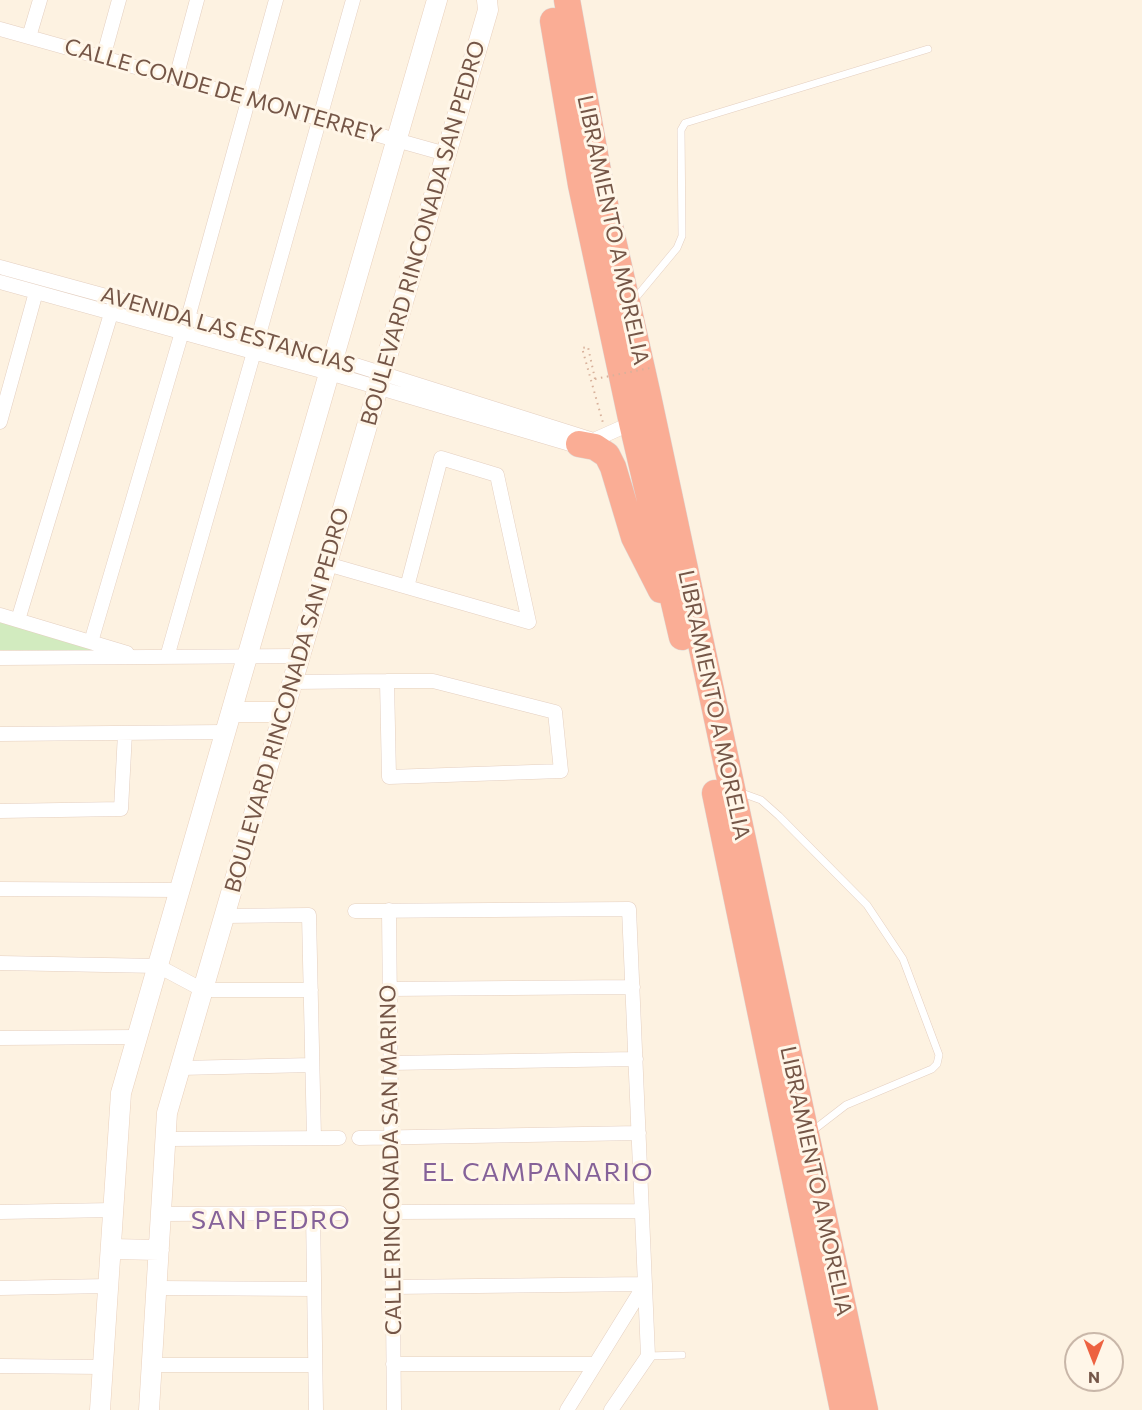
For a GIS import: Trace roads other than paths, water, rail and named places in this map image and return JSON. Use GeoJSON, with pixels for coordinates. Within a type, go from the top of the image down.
{"type":"FeatureCollection","features":[{"type":"Feature","properties":{"kind":"highway","name":"LIBRAMIENTO A MORELIA"},"geometry":{"type":"LineString","coordinates":[[549,0],[581,185],[632,423],[680,627],[843,1410]]}},
{"type":"Feature","properties":{"kind":"highway","name":"LIBRAMIENTO A MORELIA"},"geometry":{"type":"LineString","coordinates":[[567,0],[600,182],[866,1410]]}},
{"type":"Feature","properties":{"kind":"highway"},"geometry":{"type":"LineString","coordinates":[[586,442],[607,455],[613,467],[634,537],[680,627]]}},
{"type":"Feature","properties":{"kind":"street"},"geometry":{"type":"LineString","coordinates":[[29,37],[40,0]]}},
{"type":"Feature","properties":{"kind":"street"},"geometry":{"type":"LineString","coordinates":[[103,58],[119,0]]}},
{"type":"Feature","properties":{"kind":"street"},"geometry":{"type":"LineString","coordinates":[[176,78],[197,0]]}},
{"type":"Feature","properties":{"kind":"street"},"geometry":{"type":"LineString","coordinates":[[188,318],[276,0]]}},
{"type":"Feature","properties":{"kind":"street"},"geometry":{"type":"LineString","coordinates":[[258,338],[353,0]]}},
{"type":"Feature","properties":{"kind":"street"},"geometry":{"type":"LineString","coordinates":[[100,1410],[121,1093],[437,0]]}},
{"type":"Feature","properties":{"kind":"street","name":"BOULEVARD RINCONADA SAN PEDRO"},"geometry":{"type":"LineString","coordinates":[[149,1410],[167,1113],[488,10],[488,0]]}},
{"type":"Feature","properties":{"kind":"street","name":"CALLE CONDE DE MONTERREY"},"geometry":{"type":"LineString","coordinates":[[0,29],[446,154]]}},
{"type":"Feature","properties":{"kind":"street","name":"AVENIDA LAS ESTANCIAS"},"geometry":{"type":"LineString","coordinates":[[0,267],[258,338],[331,366],[380,380],[570,444],[586,442]]}},
{"type":"Feature","properties":{"kind":"street","name":"AVENIDA LAS ESTANCIAS"},"geometry":{"type":"LineString","coordinates":[[0,282],[254,352],[331,366]]}},
{"type":"Feature","properties":{"kind":"street"},"geometry":{"type":"LineString","coordinates":[[0,422],[36,292]]}},
{"type":"Feature","properties":{"kind":"street"},"geometry":{"type":"LineString","coordinates":[[18,621],[116,299]]}},
{"type":"Feature","properties":{"kind":"street"},"geometry":{"type":"LineString","coordinates":[[91,642],[182,332]]}},
{"type":"Feature","properties":{"kind":"street"},"geometry":{"type":"LineString","coordinates":[[167,657],[254,352]]}},
{"type":"Feature","properties":{"kind":"street"},"geometry":{"type":"LineString","coordinates":[[586,442],[632,423]]}},
{"type":"Feature","properties":{"kind":"street"},"geometry":{"type":"LineString","coordinates":[[327,564],[406,587],[529,622],[497,475],[441,458],[406,587]]}},
{"type":"Feature","properties":{"kind":"street"},"geometry":{"type":"LineString","coordinates":[[0,615],[143,657]]}},
{"type":"Feature","properties":{"kind":"street"},"geometry":{"type":"LineString","coordinates":[[0,658],[300,656]]}},
{"type":"Feature","properties":{"kind":"street"},"geometry":{"type":"LineString","coordinates":[[292,682],[387,681],[433,681],[555,712],[561,771],[389,777],[387,681]]}},
{"type":"Feature","properties":{"kind":"street"},"geometry":{"type":"LineString","coordinates":[[231,712],[284,711]]}},
{"type":"Feature","properties":{"kind":"street"},"geometry":{"type":"LineString","coordinates":[[0,734],[225,732]]}},
{"type":"Feature","properties":{"kind":"street"},"geometry":{"type":"LineString","coordinates":[[0,811],[121,809],[125,733]]}},
{"type":"Feature","properties":{"kind":"street"},"geometry":{"type":"LineString","coordinates":[[0,889],[180,890]]}},
{"type":"Feature","properties":{"kind":"street"},"geometry":{"type":"LineString","coordinates":[[355,910],[629,909],[648,1356],[611,1410]]}},
{"type":"Feature","properties":{"kind":"street","name":"CALLE RINCONADA SAN MARINO"},"geometry":{"type":"LineString","coordinates":[[389,910],[394,1410]]}},
{"type":"Feature","properties":{"kind":"street"},"geometry":{"type":"LineString","coordinates":[[224,916],[309,915],[314,1138]]}},
{"type":"Feature","properties":{"kind":"street"},"geometry":{"type":"LineString","coordinates":[[0,963],[158,966],[203,990],[310,990]]}},
{"type":"Feature","properties":{"kind":"street"},"geometry":{"type":"LineString","coordinates":[[389,988],[633,987]]}},
{"type":"Feature","properties":{"kind":"street"},"geometry":{"type":"LineString","coordinates":[[0,1038],[137,1037]]}},
{"type":"Feature","properties":{"kind":"street"},"geometry":{"type":"LineString","coordinates":[[390,1063],[636,1059]]}},
{"type":"Feature","properties":{"kind":"street"},"geometry":{"type":"LineString","coordinates":[[180,1068],[312,1065]]}},
{"type":"Feature","properties":{"kind":"street"},"geometry":{"type":"LineString","coordinates":[[359,1138],[639,1133]]}},
{"type":"Feature","properties":{"kind":"street"},"geometry":{"type":"LineString","coordinates":[[166,1139],[339,1138]]}},
{"type":"Feature","properties":{"kind":"street"},"geometry":{"type":"LineString","coordinates":[[0,1212],[113,1210]]}},
{"type":"Feature","properties":{"kind":"street"},"geometry":{"type":"LineString","coordinates":[[392,1212],[642,1211]]}},
{"type":"Feature","properties":{"kind":"street"},"geometry":{"type":"LineString","coordinates":[[313,1213],[316,1410]]}},
{"type":"Feature","properties":{"kind":"street"},"geometry":{"type":"LineString","coordinates":[[161,1214],[340,1213]]}},
{"type":"Feature","properties":{"kind":"street"},"geometry":{"type":"LineString","coordinates":[[111,1249],[159,1250]]}},
{"type":"Feature","properties":{"kind":"street"},"geometry":{"type":"LineString","coordinates":[[393,1287],[645,1284]]}},
{"type":"Feature","properties":{"kind":"street"},"geometry":{"type":"LineString","coordinates":[[567,1410],[645,1284]]}},
{"type":"Feature","properties":{"kind":"street"},"geometry":{"type":"LineString","coordinates":[[0,1288],[108,1286]]}},
{"type":"Feature","properties":{"kind":"street"},"geometry":{"type":"LineString","coordinates":[[157,1288],[314,1289]]}},
{"type":"Feature","properties":{"kind":"street"},"geometry":{"type":"LineString","coordinates":[[393,1364],[595,1364]]}},
{"type":"Feature","properties":{"kind":"street"},"geometry":{"type":"LineString","coordinates":[[152,1365],[315,1365]]}},
{"type":"Feature","properties":{"kind":"street"},"geometry":{"type":"LineString","coordinates":[[0,1366],[103,1367]]}},
{"type":"Feature","properties":{"kind":"lane"},"geometry":{"type":"LineString","coordinates":[[627,308],[677,248],[682,236],[681,130],[685,123],[928,49]]}},
{"type":"Feature","properties":{"kind":"lane"},"geometry":{"type":"LineString","coordinates":[[732,789],[761,801],[779,816],[867,905],[903,959],[939,1055],[937,1064],[932,1069],[846,1105],[807,1135]]}},
{"type":"Feature","properties":{"kind":"lane"},"geometry":{"type":"LineString","coordinates":[[648,1356],[682,1355]]}},
{"type":"Feature","properties":{"kind":"district","name":"EL CAMPANARIO"},"geometry":{"type":"Point","coordinates":[538,1172]}},
{"type":"Feature","properties":{"kind":"district","name":"SAN PEDRO"},"geometry":{"type":"Point","coordinates":[271,1220]}}]}
